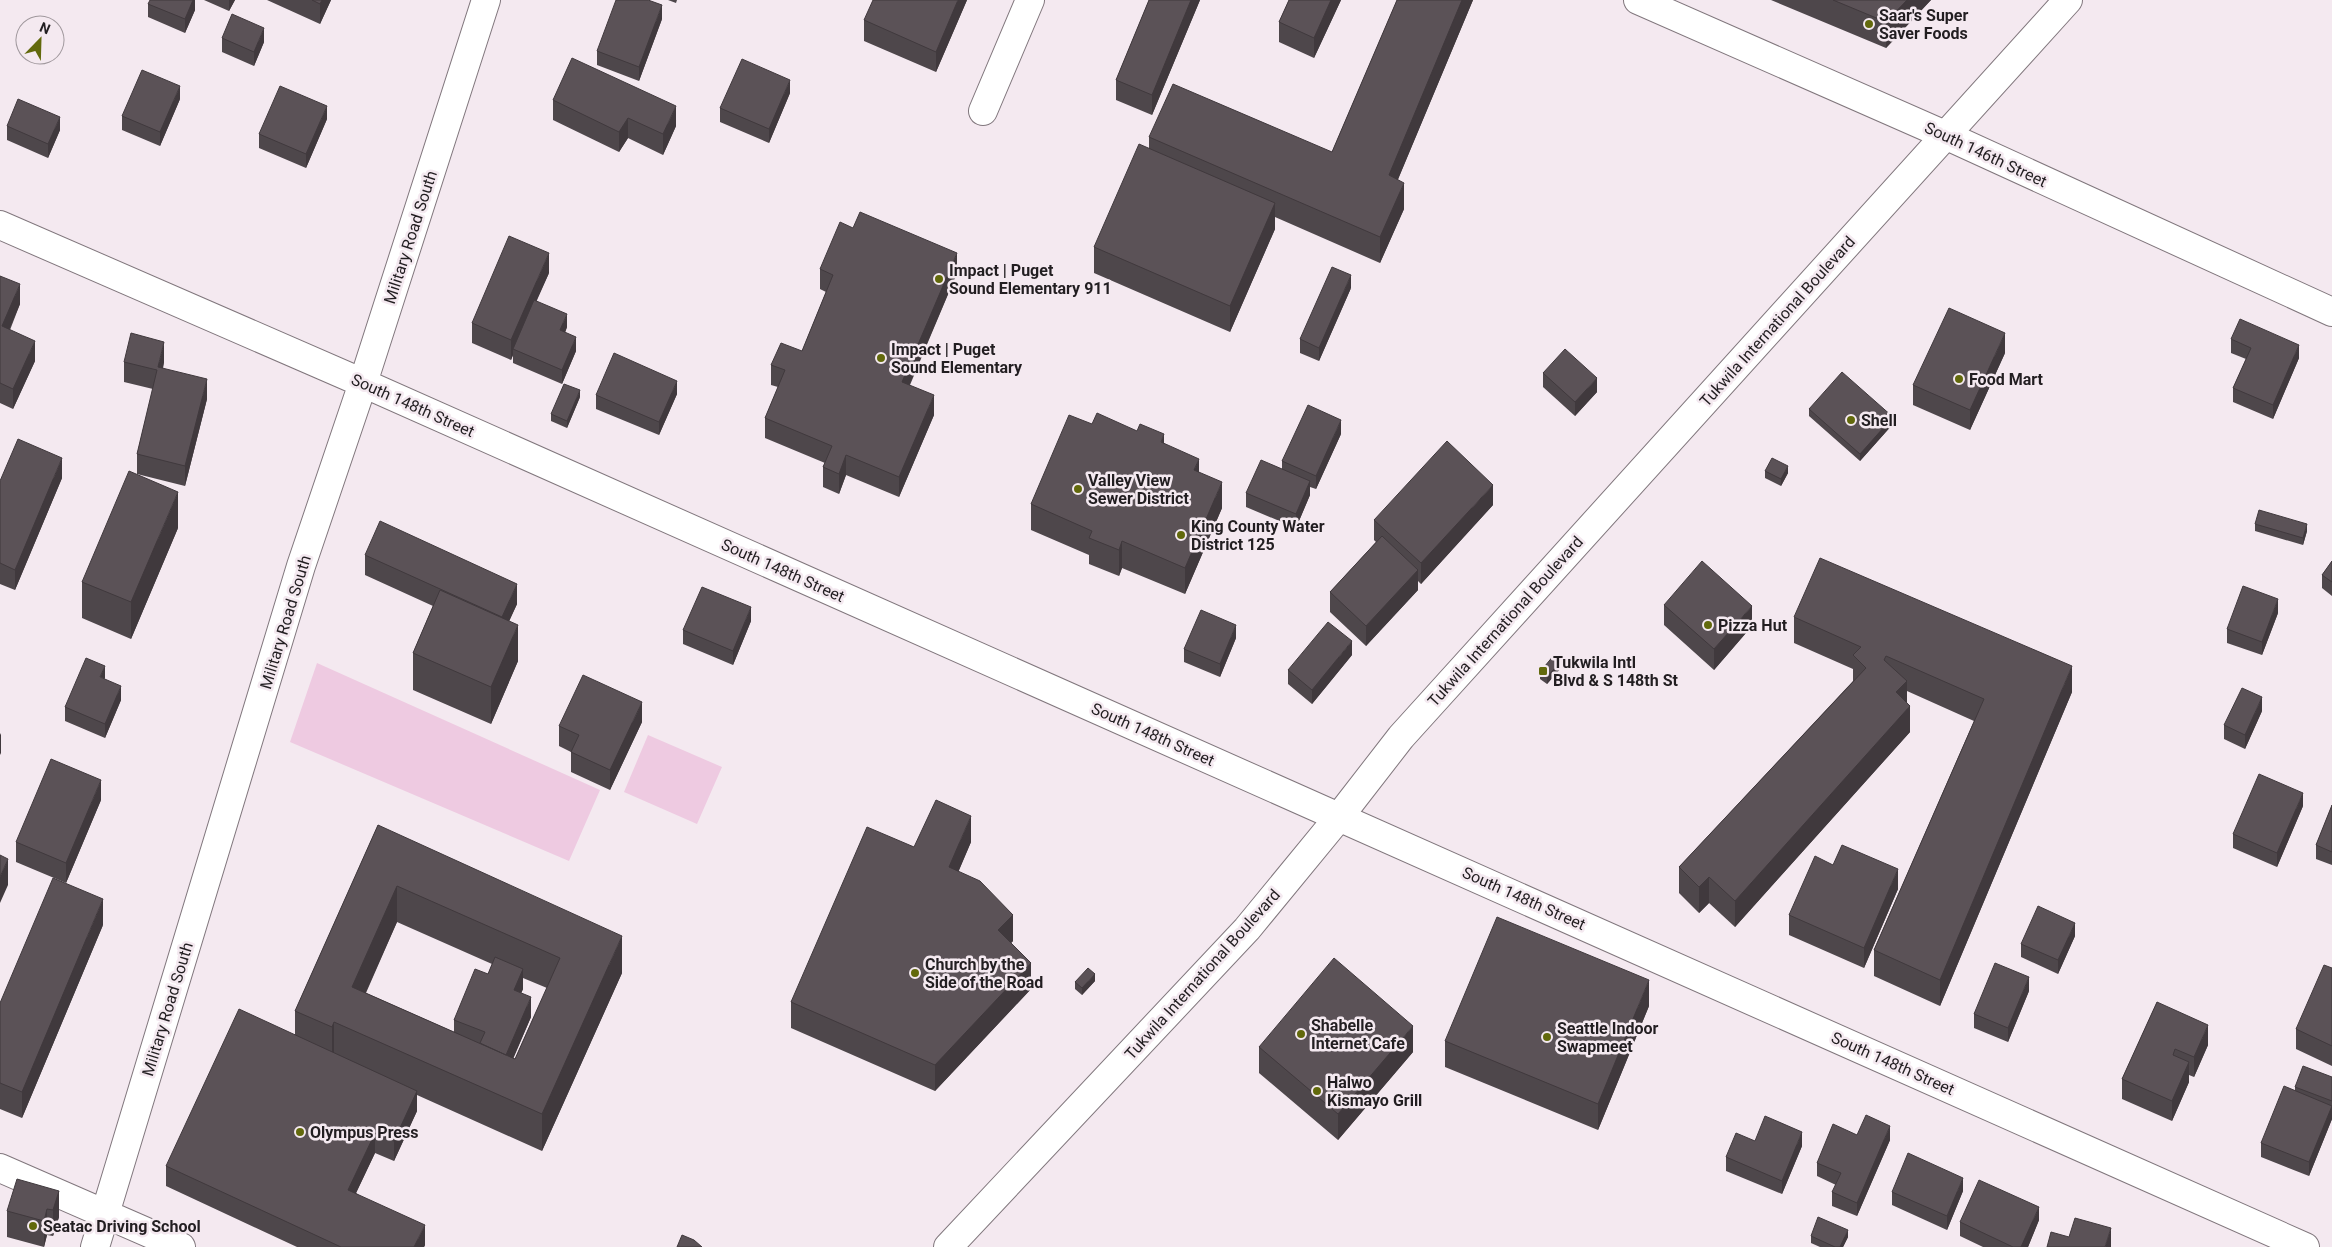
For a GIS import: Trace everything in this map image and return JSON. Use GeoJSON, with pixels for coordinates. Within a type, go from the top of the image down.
{"type":"FeatureCollection","features":[{"type":"Feature","properties":{"kind":"street","name":"Military Road South"},"geometry":{"type":"LineString","coordinates":[[95,1247],[301,566],[363,383],[486,0]]}},
{"type":"Feature","properties":{"kind":"street"},"geometry":{"type":"LineString","coordinates":[[983,111],[1030,0]]}},
{"type":"Feature","properties":{"kind":"street","name":"South 146th Street"},"geometry":{"type":"LineString","coordinates":[[1638,0],[1945,135],[2332,312]]}},
{"type":"Feature","properties":{"kind":"street","name":"Tukwila International Boulevard"},"geometry":{"type":"LineString","coordinates":[[948,1247],[1247,929],[1339,817],[1401,736],[2068,0]]}},
{"type":"Feature","properties":{"kind":"street","name":"South 148th Street"},"geometry":{"type":"LineString","coordinates":[[0,225],[363,383],[2305,1247]]}},
{"type":"Feature","properties":{"kind":"street"},"geometry":{"type":"LineString","coordinates":[[0,1168],[181,1247]]}},
{"type":"Feature","properties":{"kind":"shaded area"},"geometry":{"type":"Polygon","coordinates":[[[317,663],[600,790],[569,861],[290,742],[317,663]]]}},
{"type":"Feature","properties":{"kind":"shaded area"},"geometry":{"type":"Polygon","coordinates":[[[648,735],[722,767],[697,824],[624,792],[648,735]]]}},
{"type":"Feature","properties":{"kind":"building"},"geometry":{"type":"Polygon","coordinates":[[[150,0],[193,0],[185,19],[148,4],[150,0]]]}},
{"type":"Feature","properties":{"kind":"building"},"geometry":{"type":"Polygon","coordinates":[[[312,0],[322,0],[320,4],[312,0]]]}},
{"type":"Feature","properties":{"kind":"building"},"geometry":{"type":"Polygon","coordinates":[[[616,0],[648,0],[662,5],[639,67],[597,51],[616,0]]]}},
{"type":"Feature","properties":{"kind":"building"},"geometry":{"type":"Polygon","coordinates":[[[873,0],[958,0],[936,52],[864,20],[873,0]]]}},
{"type":"Feature","properties":{"kind":"building"},"geometry":{"type":"Polygon","coordinates":[[[1149,0],[1191,0],[1152,95],[1116,80],[1149,0]]]}},
{"type":"Feature","properties":{"kind":"building"},"geometry":{"type":"Polygon","coordinates":[[[1289,0],[1331,0],[1314,38],[1279,22],[1289,0]]]}},
{"type":"Feature","properties":{"kind":"building"},"geometry":{"type":"Polygon","coordinates":[[[1397,0],[1462,0],[1389,175],[1404,183],[1380,237],[1149,137],[1173,84],[1332,152],[1397,0]]]}},
{"type":"Feature","properties":{"kind":"building"},"geometry":{"type":"Polygon","coordinates":[[[1833,0],[1907,0],[1886,22],[1833,0]]]}},
{"type":"Feature","properties":{"kind":"building"},"geometry":{"type":"Polygon","coordinates":[[[232,14],[264,28],[254,52],[222,38],[232,14]]]}},
{"type":"Feature","properties":{"kind":"building"},"geometry":{"type":"Polygon","coordinates":[[[572,58],[676,106],[663,134],[628,118],[619,132],[553,100],[572,58]]]}},
{"type":"Feature","properties":{"kind":"building"},"geometry":{"type":"Polygon","coordinates":[[[742,59],[790,80],[769,129],[720,108],[742,59]]]}},
{"type":"Feature","properties":{"kind":"building"},"geometry":{"type":"Polygon","coordinates":[[[142,70],[180,86],[160,132],[122,116],[142,70]]]}},
{"type":"Feature","properties":{"kind":"building"},"geometry":{"type":"Polygon","coordinates":[[[280,86],[327,106],[306,154],[259,134],[280,86]]]}},
{"type":"Feature","properties":{"kind":"building"},"geometry":{"type":"Polygon","coordinates":[[[18,99],[60,117],[48,144],[7,126],[18,99]]]}},
{"type":"Feature","properties":{"kind":"building"},"geometry":{"type":"Polygon","coordinates":[[[1139,144],[1275,203],[1230,306],[1094,247],[1139,144]]]}},
{"type":"Feature","properties":{"kind":"building","name":"Impact | Puget Sound Elementary"},"geometry":{"type":"Polygon","coordinates":[[[860,212],[957,253],[902,382],[934,395],[899,477],[846,455],[839,474],[823,467],[832,446],[765,418],[785,370],[771,365],[781,343],[802,351],[833,275],[820,269],[840,222],[853,228],[860,212]]]}},
{"type":"Feature","properties":{"kind":"building"},"geometry":{"type":"Polygon","coordinates":[[[509,236],[549,253],[511,340],[472,323],[509,236]]]}},
{"type":"Feature","properties":{"kind":"building"},"geometry":{"type":"Polygon","coordinates":[[[1332,267],[1351,275],[1319,348],[1300,339],[1332,267]]]}},
{"type":"Feature","properties":{"kind":"building"},"geometry":{"type":"Polygon","coordinates":[[[0,276],[20,284],[2,326],[35,341],[13,389],[0,383],[0,276]]]}},
{"type":"Feature","properties":{"kind":"building"},"geometry":{"type":"Polygon","coordinates":[[[534,300],[567,314],[560,330],[576,337],[562,370],[513,349],[534,300]]]}},
{"type":"Feature","properties":{"kind":"building","name":"Food Mart"},"geometry":{"type":"Polygon","coordinates":[[[1949,308],[2005,333],[1970,410],[1913,385],[1949,308]]]}},
{"type":"Feature","properties":{"kind":"building"},"geometry":{"type":"Polygon","coordinates":[[[2240,319],[2299,345],[2273,405],[2233,388],[2251,348],[2231,339],[2240,319]]]}},
{"type":"Feature","properties":{"kind":"building"},"geometry":{"type":"Polygon","coordinates":[[[131,333],[164,342],[158,367],[207,379],[185,466],[137,454],[157,370],[124,362],[131,333]]]}},
{"type":"Feature","properties":{"kind":"building"},"geometry":{"type":"Polygon","coordinates":[[[1565,349],[1597,378],[1575,402],[1543,373],[1565,349]]]}},
{"type":"Feature","properties":{"kind":"building"},"geometry":{"type":"Polygon","coordinates":[[[614,353],[677,381],[659,422],[596,395],[614,353]]]}},
{"type":"Feature","properties":{"kind":"building","name":"Shell"},"geometry":{"type":"Polygon","coordinates":[[[1842,372],[1893,417],[1860,454],[1809,409],[1842,372]]]}},
{"type":"Feature","properties":{"kind":"building"},"geometry":{"type":"Polygon","coordinates":[[[564,384],[580,390],[567,421],[551,414],[564,384]]]}},
{"type":"Feature","properties":{"kind":"building"},"geometry":{"type":"Polygon","coordinates":[[[1308,405],[1341,420],[1316,476],[1282,461],[1308,405]]]}},
{"type":"Feature","properties":{"kind":"building"},"geometry":{"type":"Polygon","coordinates":[[[1097,413],[1137,431],[1140,424],[1164,434],[1161,442],[1199,459],[1194,470],[1222,482],[1185,568],[1122,541],[1119,550],[1089,538],[1092,531],[1031,504],[1069,415],[1092,424],[1097,413]]]}},
{"type":"Feature","properties":{"kind":"building"},"geometry":{"type":"Polygon","coordinates":[[[18,439],[62,458],[15,570],[0,563],[0,481],[18,439]]]}},
{"type":"Feature","properties":{"kind":"building"},"geometry":{"type":"Polygon","coordinates":[[[1447,441],[1493,485],[1421,563],[1374,520],[1447,441]]]}},
{"type":"Feature","properties":{"kind":"building"},"geometry":{"type":"Polygon","coordinates":[[[1772,458],[1788,466],[1781,479],[1765,471],[1772,458]]]}},
{"type":"Feature","properties":{"kind":"building"},"geometry":{"type":"Polygon","coordinates":[[[1261,460],[1310,481],[1296,514],[1246,493],[1261,460]]]}},
{"type":"Feature","properties":{"kind":"building"},"geometry":{"type":"Polygon","coordinates":[[[129,471],[178,492],[131,602],[82,582],[129,471]]]}},
{"type":"Feature","properties":{"kind":"building"},"geometry":{"type":"Polygon","coordinates":[[[2259,510],[2307,524],[2303,538],[2255,524],[2259,510]]]}},
{"type":"Feature","properties":{"kind":"building"},"geometry":{"type":"Polygon","coordinates":[[[380,521],[517,584],[502,617],[365,555],[380,521]]]}},
{"type":"Feature","properties":{"kind":"building"},"geometry":{"type":"Polygon","coordinates":[[[1382,536],[1418,570],[1366,626],[1330,592],[1382,536]]]}},
{"type":"Feature","properties":{"kind":"building"},"geometry":{"type":"Polygon","coordinates":[[[1820,558],[2072,666],[1940,980],[1874,950],[1984,699],[1886,656],[1884,660],[1907,681],[1896,692],[1910,706],[1735,901],[1709,877],[1699,887],[1679,867],[1866,668],[1853,655],[1861,647],[1794,617],[1820,558]]]}},
{"type":"Feature","properties":{"kind":"building"},"geometry":{"type":"Polygon","coordinates":[[[1702,561],[1752,606],[1714,649],[1664,605],[1702,561]]]}},
{"type":"Feature","properties":{"kind":"building"},"geometry":{"type":"Polygon","coordinates":[[[2332,561],[2332,582],[2322,575],[2332,561]]]}},
{"type":"Feature","properties":{"kind":"building"},"geometry":{"type":"Polygon","coordinates":[[[2243,586],[2278,599],[2262,642],[2227,629],[2243,586]]]}},
{"type":"Feature","properties":{"kind":"building"},"geometry":{"type":"Polygon","coordinates":[[[702,587],[751,607],[733,651],[683,630],[702,587]]]}},
{"type":"Feature","properties":{"kind":"building"},"geometry":{"type":"Polygon","coordinates":[[[440,590],[518,625],[491,687],[413,653],[440,590]]]}},
{"type":"Feature","properties":{"kind":"building"},"geometry":{"type":"Polygon","coordinates":[[[1201,610],[1236,625],[1220,664],[1184,649],[1201,610]]]}},
{"type":"Feature","properties":{"kind":"building"},"geometry":{"type":"Polygon","coordinates":[[[1328,622],[1352,641],[1312,690],[1288,670],[1328,622]]]}},
{"type":"Feature","properties":{"kind":"building"},"geometry":{"type":"Polygon","coordinates":[[[1554,655],[1561,661],[1547,677],[1540,672],[1554,655]]]}},
{"type":"Feature","properties":{"kind":"building"},"geometry":{"type":"Polygon","coordinates":[[[86,658],[105,666],[100,677],[121,686],[105,724],[65,707],[86,658]]]}},
{"type":"Feature","properties":{"kind":"building"},"geometry":{"type":"Polygon","coordinates":[[[583,675],[642,702],[610,770],[571,752],[579,735],[559,726],[583,675]]]}},
{"type":"Feature","properties":{"kind":"building"},"geometry":{"type":"Polygon","coordinates":[[[2242,688],[2262,697],[2245,735],[2224,725],[2242,688]]]}},
{"type":"Feature","properties":{"kind":"building"},"geometry":{"type":"Polygon","coordinates":[[[51,759],[101,780],[66,863],[16,842],[51,759]]]}},
{"type":"Feature","properties":{"kind":"building"},"geometry":{"type":"Polygon","coordinates":[[[2259,774],[2303,793],[2277,853],[2233,834],[2259,774]]]}},
{"type":"Feature","properties":{"kind":"building","name":"Church by the Side of the Road"},"geometry":{"type":"Polygon","coordinates":[[[936,800],[971,816],[949,867],[980,881],[1013,915],[998,930],[1031,963],[935,1065],[791,1002],[867,827],[914,847],[936,800]]]}},
{"type":"Feature","properties":{"kind":"building"},"geometry":{"type":"Polygon","coordinates":[[[2332,805],[2332,852],[2316,845],[2332,805]]]}},
{"type":"Feature","properties":{"kind":"building"},"geometry":{"type":"Polygon","coordinates":[[[378,825],[622,936],[542,1114],[334,1022],[332,1027],[295,1011],[378,825]],[[397,886],[352,987],[515,1059],[560,958],[397,886]]]}},
{"type":"Feature","properties":{"kind":"building"},"geometry":{"type":"Polygon","coordinates":[[[1842,845],[1898,869],[1864,948],[1789,915],[1815,856],[1833,865],[1842,845]]]}},
{"type":"Feature","properties":{"kind":"building"},"geometry":{"type":"Polygon","coordinates":[[[0,855],[8,859],[0,877],[0,855]]]}},
{"type":"Feature","properties":{"kind":"building"},"geometry":{"type":"Polygon","coordinates":[[[53,878],[103,899],[22,1092],[0,1083],[0,1003],[53,878]]]}},
{"type":"Feature","properties":{"kind":"building"},"geometry":{"type":"Polygon","coordinates":[[[2038,906],[2075,923],[2058,960],[2021,944],[2038,906]]]}},
{"type":"Feature","properties":{"kind":"building","name":"Seattle Indoor Swapmeet"},"geometry":{"type":"Polygon","coordinates":[[[1497,917],[1649,980],[1598,1104],[1445,1041],[1497,917]]]}},
{"type":"Feature","properties":{"kind":"building"},"geometry":{"type":"Polygon","coordinates":[[[495,957],[523,969],[514,990],[531,997],[506,1055],[480,1043],[485,1032],[454,1020],[475,969],[488,974],[495,957]]]}},
{"type":"Feature","properties":{"kind":"building"},"geometry":{"type":"Polygon","coordinates":[[[1334,958],[1413,1026],[1338,1114],[1259,1047],[1334,958]]]}},
{"type":"Feature","properties":{"kind":"building"},"geometry":{"type":"Polygon","coordinates":[[[1995,963],[2029,977],[2008,1028],[1974,1014],[1995,963]]]}},
{"type":"Feature","properties":{"kind":"building"},"geometry":{"type":"Polygon","coordinates":[[[2324,965],[2332,968],[2332,1046],[2296,1029],[2324,965]]]}},
{"type":"Feature","properties":{"kind":"building"},"geometry":{"type":"Polygon","coordinates":[[[1088,968],[1095,974],[1082,988],[1075,982],[1088,968]]]}},
{"type":"Feature","properties":{"kind":"building"},"geometry":{"type":"Polygon","coordinates":[[[2157,1002],[2208,1025],[2194,1057],[2175,1049],[2173,1055],[2189,1062],[2172,1101],[2122,1079],[2157,1002]]]}},
{"type":"Feature","properties":{"kind":"building","name":"Olympus Press"},"geometry":{"type":"Polygon","coordinates":[[[239,1009],[417,1091],[394,1141],[375,1133],[348,1190],[425,1225],[414,1247],[341,1247],[166,1166],[239,1009]]]}},
{"type":"Feature","properties":{"kind":"building"},"geometry":{"type":"Polygon","coordinates":[[[2303,1066],[2332,1077],[2332,1101],[2295,1087],[2303,1066]]]}},
{"type":"Feature","properties":{"kind":"building"},"geometry":{"type":"Polygon","coordinates":[[[2284,1086],[2332,1106],[2309,1162],[2261,1143],[2284,1086]]]}},
{"type":"Feature","properties":{"kind":"building"},"geometry":{"type":"Polygon","coordinates":[[[1866,1115],[1890,1126],[1857,1203],[1832,1192],[1841,1173],[1817,1163],[1833,1124],[1857,1135],[1866,1115]]]}},
{"type":"Feature","properties":{"kind":"building"},"geometry":{"type":"Polygon","coordinates":[[[1765,1116],[1802,1132],[1782,1181],[1726,1157],[1736,1133],[1755,1141],[1765,1116]]]}},
{"type":"Feature","properties":{"kind":"building"},"geometry":{"type":"Polygon","coordinates":[[[1908,1153],[1963,1178],[1947,1216],[1892,1192],[1908,1153]]]}},
{"type":"Feature","properties":{"kind":"building"},"geometry":{"type":"Polygon","coordinates":[[[17,1179],[59,1191],[53,1210],[47,1209],[44,1221],[7,1211],[17,1179]]]}},
{"type":"Feature","properties":{"kind":"building"},"geometry":{"type":"Polygon","coordinates":[[[1979,1180],[2039,1207],[2021,1247],[2013,1247],[1960,1222],[1979,1180]]]}},
{"type":"Feature","properties":{"kind":"building"},"geometry":{"type":"Polygon","coordinates":[[[1818,1217],[1848,1230],[1840,1247],[1835,1247],[1811,1236],[1818,1217]]]}},
{"type":"Feature","properties":{"kind":"building"},"geometry":{"type":"Polygon","coordinates":[[[2075,1218],[2111,1228],[2105,1247],[2047,1247],[2051,1232],[2069,1237],[2075,1218]]]}},
{"type":"Feature","properties":{"kind":"building"},"geometry":{"type":"Polygon","coordinates":[[[682,1235],[694,1240],[702,1247],[677,1247],[682,1235]]]}},
{"type":"Feature","properties":{"kind":"place","name":"Saar's Super Saver Foods"},"geometry":{"type":"Point","coordinates":[1869,24]}},
{"type":"Feature","properties":{"kind":"place","name":"Impact | Puget Sound Elementary 911"},"geometry":{"type":"Point","coordinates":[939,279]}},
{"type":"Feature","properties":{"kind":"place","name":"Impact | Puget Sound Elementary"},"geometry":{"type":"Point","coordinates":[881,358]}},
{"type":"Feature","properties":{"kind":"place","name":"Food Mart"},"geometry":{"type":"Point","coordinates":[1959,379]}},
{"type":"Feature","properties":{"kind":"place","name":"Shell"},"geometry":{"type":"Point","coordinates":[1851,420]}},
{"type":"Feature","properties":{"kind":"place","name":"Valley View Sewer District"},"geometry":{"type":"Point","coordinates":[1078,489]}},
{"type":"Feature","properties":{"kind":"place","name":"King County Water District 125"},"geometry":{"type":"Point","coordinates":[1181,535]}},
{"type":"Feature","properties":{"kind":"place","name":"Pizza Hut"},"geometry":{"type":"Point","coordinates":[1708,625]}},
{"type":"Feature","properties":{"kind":"place","name":"Tukwila Intl Blvd & S 148th St"},"geometry":{"type":"Point","coordinates":[1543,671]}},
{"type":"Feature","properties":{"kind":"place","name":"Church by the Side of the Road"},"geometry":{"type":"Point","coordinates":[915,973]}},
{"type":"Feature","properties":{"kind":"place","name":"Shabelle Internet Cafe"},"geometry":{"type":"Point","coordinates":[1301,1034]}},
{"type":"Feature","properties":{"kind":"place","name":"Seattle Indoor Swapmeet"},"geometry":{"type":"Point","coordinates":[1547,1037]}},
{"type":"Feature","properties":{"kind":"place","name":"Halwo Kismayo Grill"},"geometry":{"type":"Point","coordinates":[1317,1091]}},
{"type":"Feature","properties":{"kind":"place","name":"Olympus Press"},"geometry":{"type":"Point","coordinates":[300,1132]}},
{"type":"Feature","properties":{"kind":"place","name":"Seatac Driving School"},"geometry":{"type":"Point","coordinates":[33,1226]}}]}
